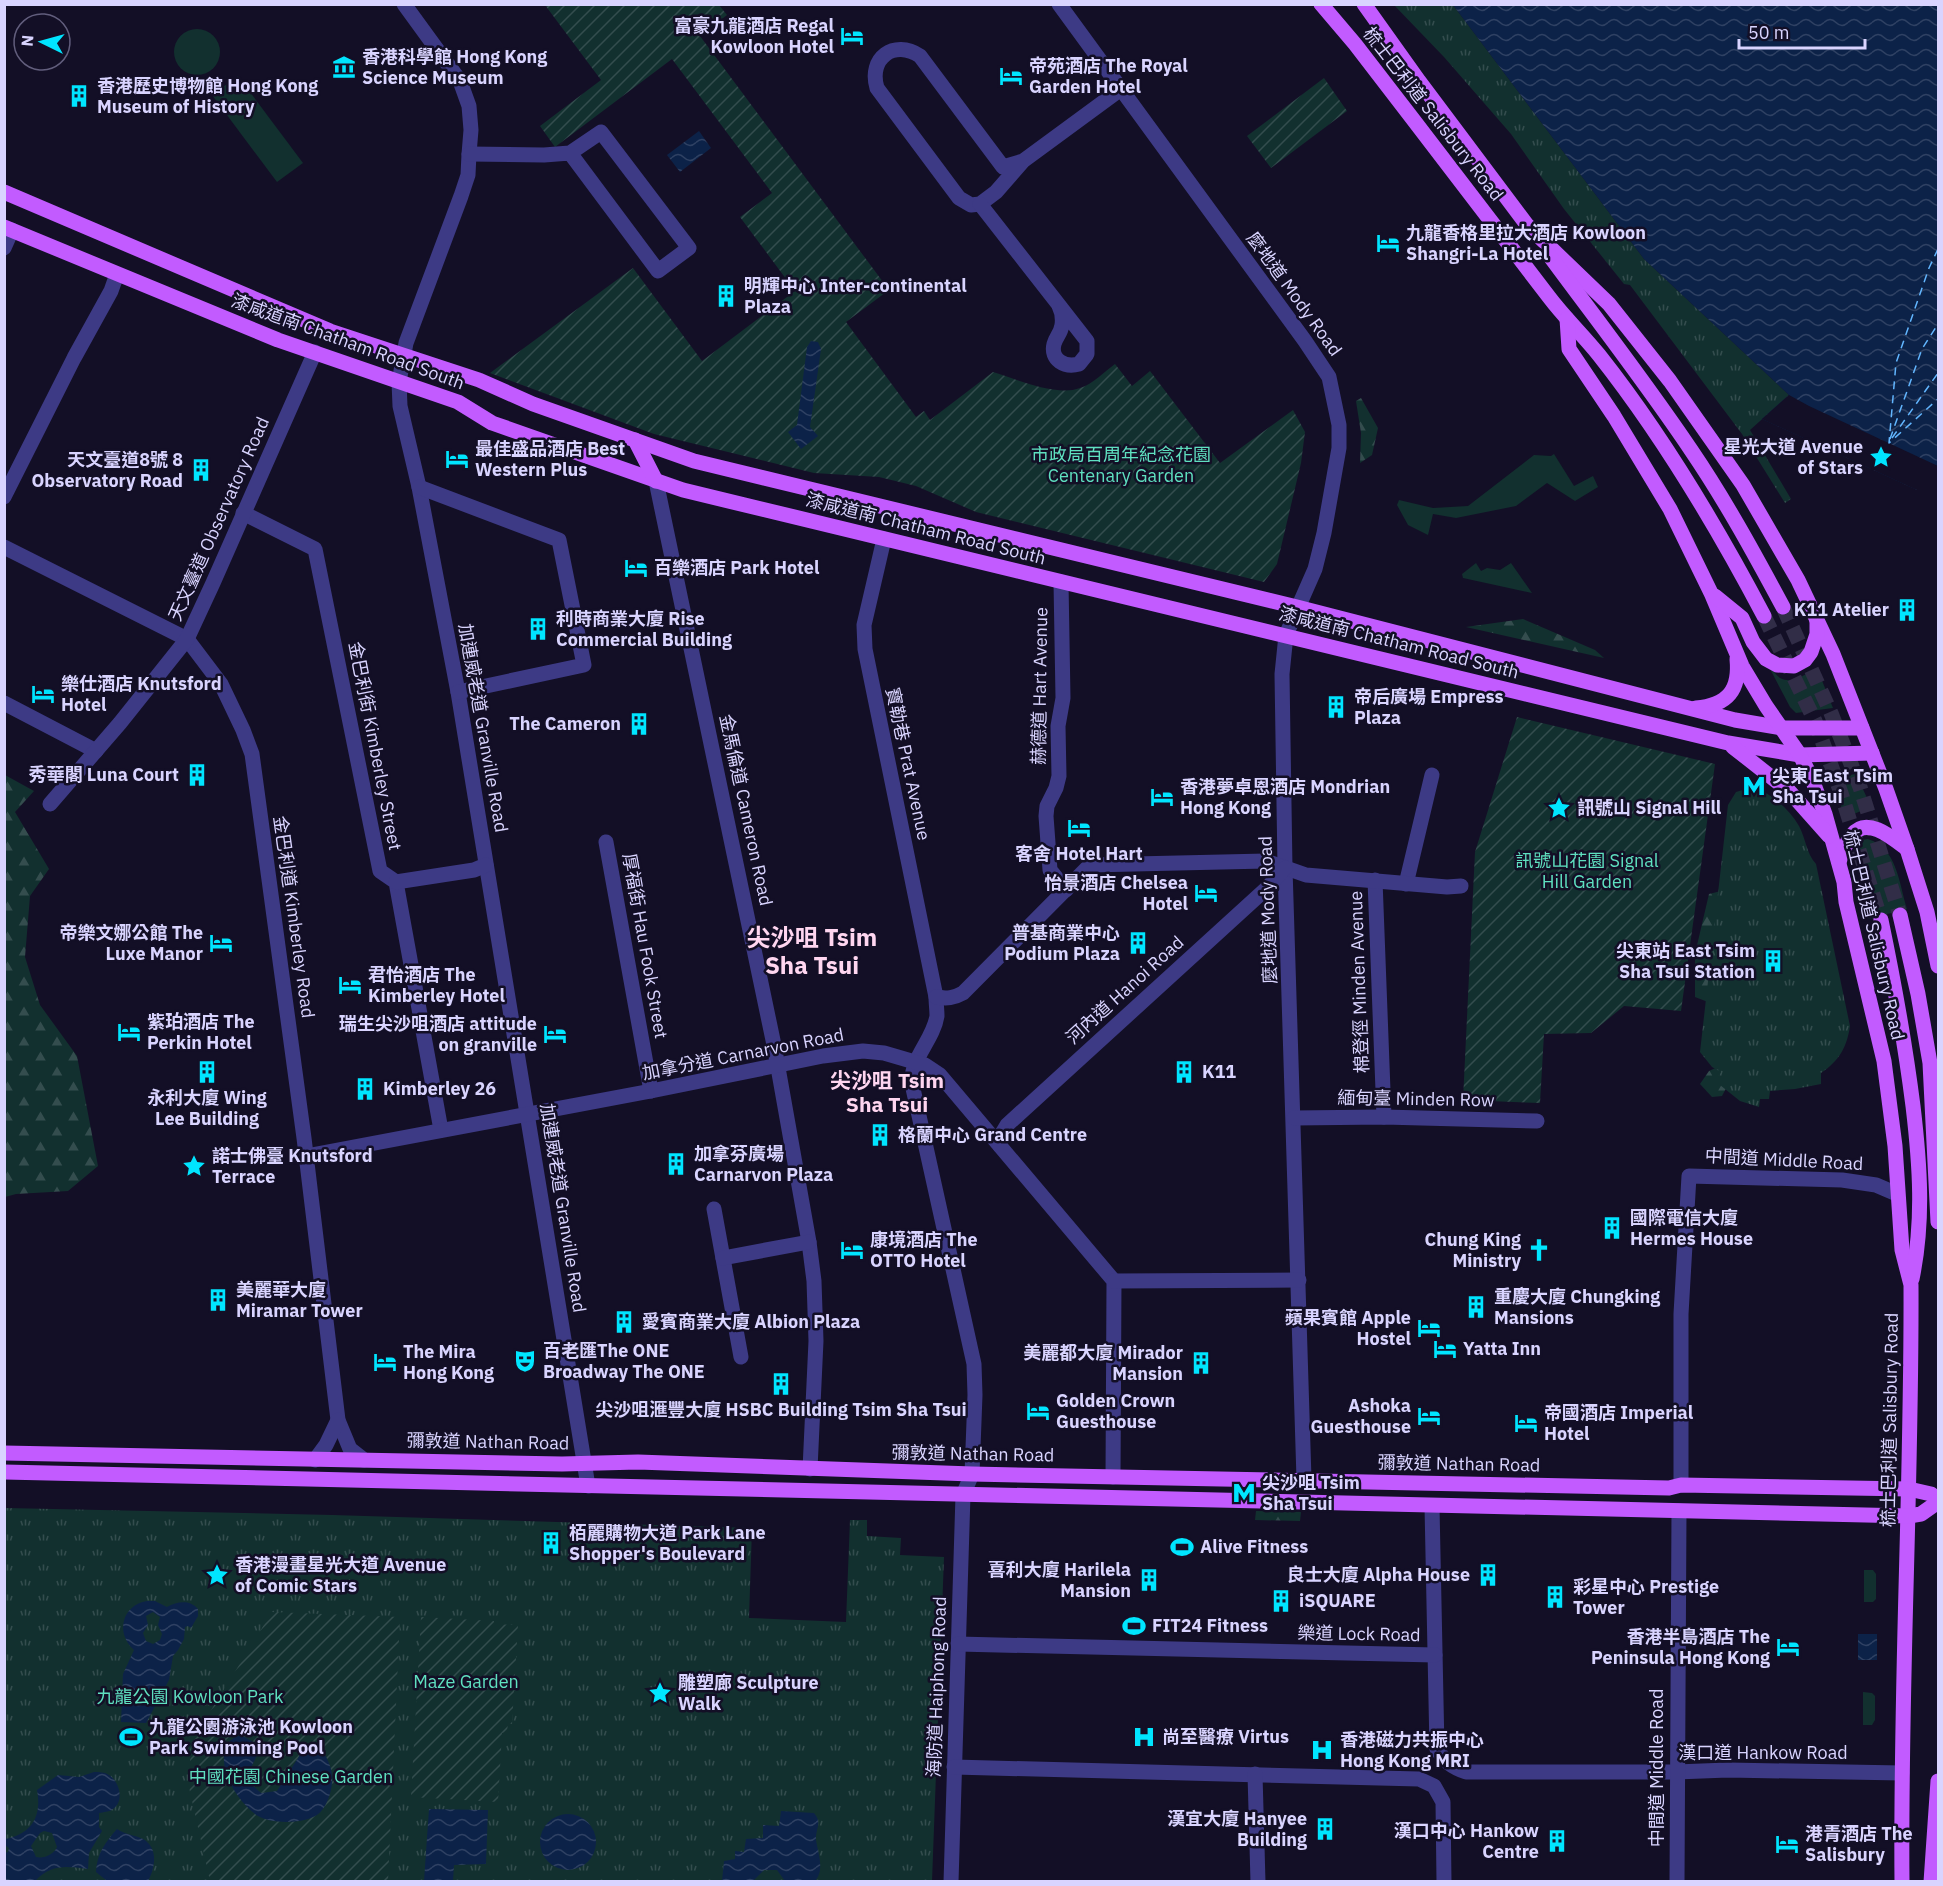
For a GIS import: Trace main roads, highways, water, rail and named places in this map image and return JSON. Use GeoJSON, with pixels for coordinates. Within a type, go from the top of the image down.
{"type":"FeatureCollection","features":[{"type":"Feature","properties":{"kind":"main road","name":"梳士巴利道 Salisbury Road"},"geometry":{"type":"LineString","coordinates":[[1321,4],[1355,44],[1567,319],[1569,350],[1645,466],[1670,509],[1752,683],[1800,755],[1825,814],[1839,862],[1884,1061],[1895,1146],[1902,1250],[1911,1285],[1910,1489],[1902,1773],[1902,1881]]}},
{"type":"Feature","properties":{"kind":"main road","name":"梳士巴利道 Salisbury Road"},"geometry":{"type":"LineString","coordinates":[[1364,4],[1527,225],[1610,304],[1670,381],[1743,485],[1798,580],[1817,619],[1862,728],[1907,849],[1927,912],[1938,966]]}},
{"type":"Feature","properties":{"kind":"main road","name":"漆咸道南 Chatham Road South"},"geometry":{"type":"LineString","coordinates":[[4,192],[330,330],[479,381],[533,404],[694,461],[1297,607],[1761,726],[1862,728]]}},
{"type":"Feature","properties":{"kind":"main road"},"geometry":{"type":"LineString","coordinates":[[1527,225],[1692,451],[1750,545],[1783,607]]}},
{"type":"Feature","properties":{"kind":"main road","name":"漆咸道南 Chatham Road South"},"geometry":{"type":"LineString","coordinates":[[8,228],[278,340],[458,402],[492,423],[683,490],[1728,743],[1800,755],[1872,753]]}},
{"type":"Feature","properties":{"kind":"main road"},"geometry":{"type":"LineString","coordinates":[[1567,319],[1598,354],[1651,428],[1711,519],[1764,616]]}},
{"type":"Feature","properties":{"kind":"main road"},"geometry":{"type":"LineString","coordinates":[[635,440],[656,481]]}},
{"type":"Feature","properties":{"kind":"main road"},"geometry":{"type":"LineString","coordinates":[[1712,594],[1742,618],[1753,642],[1766,659],[1777,665],[1794,666],[1805,660],[1811,652],[1817,634],[1817,619]]}},
{"type":"Feature","properties":{"kind":"main road"},"geometry":{"type":"LineString","coordinates":[[1688,708],[1707,707],[1721,702],[1732,693],[1738,667],[1736,651]]}},
{"type":"Feature","properties":{"kind":"main road"},"geometry":{"type":"LineString","coordinates":[[1728,743],[1789,791],[1831,839]]}},
{"type":"Feature","properties":{"kind":"main road"},"geometry":{"type":"LineString","coordinates":[[1839,862],[1851,835],[1865,827],[1883,832],[1907,849]]}},
{"type":"Feature","properties":{"kind":"main road"},"geometry":{"type":"LineString","coordinates":[[1900,915],[1918,994],[1930,1063],[1938,1222]]}},
{"type":"Feature","properties":{"kind":"main road"},"geometry":{"type":"LineString","coordinates":[[1881,920],[1901,1023],[1920,1169],[1921,1220],[1911,1285]]}},
{"type":"Feature","properties":{"kind":"main road","name":"彌敦道 Nathan Road"},"geometry":{"type":"LineString","coordinates":[[4,1453],[585,1464],[638,1462],[972,1474],[1669,1488],[1682,1485],[1910,1489],[1931,1494],[1938,1501]]}},
{"type":"Feature","properties":{"kind":"main road"},"geometry":{"type":"LineString","coordinates":[[4,1472],[1909,1516],[1921,1514],[1938,1501]]}},
{"type":"Feature","properties":{"kind":"main road"},"geometry":{"type":"LineString","coordinates":[[1931,1881],[1938,1781]]}},
{"type":"Feature","properties":{"kind":"water"},"geometry":{"type":"Polygon","coordinates":[[[1453,5],[1938,5],[1938,503],[1917,503],[1917,490],[1762,419],[1789,395],[1644,259],[1453,5]]]}},
{"type":"Feature","properties":{"kind":"water"},"geometry":{"type":"Polygon","coordinates":[[[699,131],[711,148],[680,172],[667,155],[699,131]]]}},
{"type":"Feature","properties":{"kind":"water"},"geometry":{"type":"Polygon","coordinates":[[[811,341],[818,342],[821,349],[810,427],[818,436],[801,449],[788,432],[797,425],[807,347],[811,341]]]}},
{"type":"Feature","properties":{"kind":"water"},"geometry":{"type":"Polygon","coordinates":[[[155,1601],[167,1607],[187,1603],[198,1609],[198,1616],[191,1628],[185,1627],[184,1639],[173,1656],[169,1680],[146,1723],[121,1722],[123,1674],[134,1650],[124,1636],[124,1621],[127,1614],[138,1604],[155,1601]],[[153,1612],[146,1616],[148,1625],[143,1633],[146,1641],[153,1644],[160,1640],[162,1634],[158,1625],[160,1617],[153,1612]]]}},
{"type":"Feature","properties":{"kind":"water"},"geometry":{"type":"Polygon","coordinates":[[[1858,1634],[1877,1634],[1877,1660],[1858,1660],[1858,1634]]]}},
{"type":"Feature","properties":{"kind":"water"},"geometry":{"type":"Polygon","coordinates":[[[241,1735],[253,1742],[257,1755],[250,1770],[251,1784],[261,1793],[277,1791],[305,1747],[318,1743],[332,1773],[329,1798],[321,1812],[311,1818],[287,1822],[264,1819],[249,1809],[231,1784],[224,1762],[227,1745],[232,1739],[241,1735]]]}},
{"type":"Feature","properties":{"kind":"water"},"geometry":{"type":"Polygon","coordinates":[[[94,1772],[106,1773],[116,1782],[120,1796],[117,1805],[110,1811],[99,1813],[99,1827],[102,1831],[89,1853],[88,1869],[59,1868],[41,1875],[35,1881],[5,1881],[5,1853],[9,1848],[5,1845],[5,1839],[22,1833],[33,1822],[38,1808],[37,1790],[58,1775],[79,1777],[94,1772]],[[44,1831],[40,1833],[31,1846],[36,1857],[45,1857],[56,1850],[52,1833],[44,1831]]]}},
{"type":"Feature","properties":{"kind":"water"},"geometry":{"type":"Polygon","coordinates":[[[429,1809],[488,1810],[486,1864],[454,1865],[453,1881],[424,1881],[429,1809]]]}},
{"type":"Feature","properties":{"kind":"water"},"geometry":{"type":"Polygon","coordinates":[[[781,1811],[814,1813],[817,1817],[816,1840],[820,1872],[815,1881],[785,1881],[777,1870],[764,1870],[753,1881],[722,1881],[724,1861],[735,1859],[735,1851],[744,1852],[746,1839],[763,1838],[763,1825],[779,1826],[781,1811]]]}},
{"type":"Feature","properties":{"kind":"water"},"geometry":{"type":"Polygon","coordinates":[[[568,1814],[579,1816],[588,1822],[594,1831],[596,1842],[594,1853],[588,1862],[579,1868],[568,1870],[557,1868],[548,1862],[542,1853],[540,1842],[542,1831],[548,1822],[557,1816],[568,1814]]]}},
{"type":"Feature","properties":{"kind":"water"},"geometry":{"type":"Polygon","coordinates":[[[117,1829],[143,1839],[152,1848],[154,1865],[148,1881],[107,1881],[96,1872],[102,1849],[117,1829]]]}},
{"type":"Feature","properties":{"kind":"tunnel"},"geometry":{"type":"LineString","coordinates":[[1783,607],[1831,713],[1860,787],[1900,915]]}},
{"type":"Feature","properties":{"kind":"tunnel"},"geometry":{"type":"LineString","coordinates":[[1764,616],[1815,721],[1841,793],[1881,920]]}},
{"type":"Feature","properties":{"kind":"place","name":"富豪九龍酒店 Regal Kowloon Hotel"},"geometry":{"type":"Point","coordinates":[852,36]}},
{"type":"Feature","properties":{"kind":"place","name":"香港科學館 Hong Kong Science Museum"},"geometry":{"type":"Point","coordinates":[344,67]}},
{"type":"Feature","properties":{"kind":"place","name":"帝苑酒店 The Royal Garden Hotel"},"geometry":{"type":"Point","coordinates":[1011,76]}},
{"type":"Feature","properties":{"kind":"place","name":"香港歷史博物館 Hong Kong Museum of History"},"geometry":{"type":"Point","coordinates":[79,96]}},
{"type":"Feature","properties":{"kind":"place","name":"九龍香格里拉大酒店 Kowloon Shangri-La Hotel"},"geometry":{"type":"Point","coordinates":[1388,243]}},
{"type":"Feature","properties":{"kind":"place","name":"明輝中心 Inter-continental Plaza"},"geometry":{"type":"Point","coordinates":[726,296]}},
{"type":"Feature","properties":{"kind":"place","name":"星光大道 Avenue of Stars"},"geometry":{"type":"Point","coordinates":[1881,457]}},
{"type":"Feature","properties":{"kind":"place","name":"最佳盛品酒店 Best Western Plus"},"geometry":{"type":"Point","coordinates":[457,459]}},
{"type":"Feature","properties":{"kind":"place","name":"天文臺道8號 8 Observatory Road"},"geometry":{"type":"Point","coordinates":[201,470]}},
{"type":"Feature","properties":{"kind":"place","name":"百樂酒店 Park Hotel"},"geometry":{"type":"Point","coordinates":[636,568]}},
{"type":"Feature","properties":{"kind":"place","name":"K11 Atelier"},"geometry":{"type":"Point","coordinates":[1907,610]}},
{"type":"Feature","properties":{"kind":"place","name":"利時商業大廈 Rise Commercial Building"},"geometry":{"type":"Point","coordinates":[538,629]}},
{"type":"Feature","properties":{"kind":"place","name":"樂仕酒店 Knutsford Hotel"},"geometry":{"type":"Point","coordinates":[43,694]}},
{"type":"Feature","properties":{"kind":"place","name":"帝后廣場 Empress Plaza"},"geometry":{"type":"Point","coordinates":[1336,707]}},
{"type":"Feature","properties":{"kind":"place","name":"The Cameron"},"geometry":{"type":"Point","coordinates":[639,724]}},
{"type":"Feature","properties":{"kind":"place","name":"秀華閣 Luna Court"},"geometry":{"type":"Point","coordinates":[197,775]}},
{"type":"Feature","properties":{"kind":"place","name":"尖東 East Tsim Sha Tsui"},"geometry":{"type":"Point","coordinates":[1754,786]}},
{"type":"Feature","properties":{"kind":"place","name":"香港夢卓恩酒店 Mondrian Hong Kong"},"geometry":{"type":"Point","coordinates":[1162,797]}},
{"type":"Feature","properties":{"kind":"place","name":"訊號山 Signal Hill"},"geometry":{"type":"Point","coordinates":[1559,808]}},
{"type":"Feature","properties":{"kind":"place","name":"客舍 Hotel Hart"},"geometry":{"type":"Point","coordinates":[1079,828]}},
{"type":"Feature","properties":{"kind":"place","name":"怡景酒店 Chelsea Hotel"},"geometry":{"type":"Point","coordinates":[1206,893]}},
{"type":"Feature","properties":{"kind":"place","name":"帝樂文娜公館 The Luxe Manor"},"geometry":{"type":"Point","coordinates":[221,943]}},
{"type":"Feature","properties":{"kind":"place","name":"普基商業中心 Podium Plaza"},"geometry":{"type":"Point","coordinates":[1138,943]}},
{"type":"Feature","properties":{"kind":"place","name":"尖東站 East Tsim Sha Tsui Station"},"geometry":{"type":"Point","coordinates":[1773,961]}},
{"type":"Feature","properties":{"kind":"place","name":"君怡酒店 The Kimberley Hotel"},"geometry":{"type":"Point","coordinates":[350,985]}},
{"type":"Feature","properties":{"kind":"place","name":"紫珀酒店 The Perkin Hotel"},"geometry":{"type":"Point","coordinates":[129,1032]}},
{"type":"Feature","properties":{"kind":"place","name":"瑞生尖沙咀酒店 attitude on granville"},"geometry":{"type":"Point","coordinates":[555,1034]}},
{"type":"Feature","properties":{"kind":"place","name":"永利大廈 Wing Lee Building"},"geometry":{"type":"Point","coordinates":[207,1072]}},
{"type":"Feature","properties":{"kind":"place","name":"K11"},"geometry":{"type":"Point","coordinates":[1184,1072]}},
{"type":"Feature","properties":{"kind":"place","name":"Kimberley 26"},"geometry":{"type":"Point","coordinates":[365,1089]}},
{"type":"Feature","properties":{"kind":"place","name":"格蘭中心 Grand Centre"},"geometry":{"type":"Point","coordinates":[880,1135]}},
{"type":"Feature","properties":{"kind":"place","name":"加拿芬廣場 Carnarvon Plaza"},"geometry":{"type":"Point","coordinates":[676,1164]}},
{"type":"Feature","properties":{"kind":"place","name":"諾士佛臺 Knutsford Terrace"},"geometry":{"type":"Point","coordinates":[194,1166]}},
{"type":"Feature","properties":{"kind":"place","name":"國際電信大廈 Hermes House"},"geometry":{"type":"Point","coordinates":[1612,1228]}},
{"type":"Feature","properties":{"kind":"place","name":"康境酒店 The OTTO Hotel"},"geometry":{"type":"Point","coordinates":[852,1250]}},
{"type":"Feature","properties":{"kind":"place","name":"Chung King Ministry"},"geometry":{"type":"Point","coordinates":[1539,1250]}},
{"type":"Feature","properties":{"kind":"place","name":"美麗華大廈 Miramar Tower"},"geometry":{"type":"Point","coordinates":[218,1300]}},
{"type":"Feature","properties":{"kind":"place","name":"重慶大廈 Chungking Mansions"},"geometry":{"type":"Point","coordinates":[1476,1307]}},
{"type":"Feature","properties":{"kind":"place","name":"愛賓商業大廈 Albion Plaza"},"geometry":{"type":"Point","coordinates":[624,1322]}},
{"type":"Feature","properties":{"kind":"place","name":"蘋果賓館 Apple Hostel"},"geometry":{"type":"Point","coordinates":[1429,1328]}},
{"type":"Feature","properties":{"kind":"place","name":"Yatta Inn"},"geometry":{"type":"Point","coordinates":[1445,1349]}},
{"type":"Feature","properties":{"kind":"place","name":"百老匯The ONE Broadway The ONE"},"geometry":{"type":"Point","coordinates":[525,1361]}},
{"type":"Feature","properties":{"kind":"place","name":"The Mira Hong Kong"},"geometry":{"type":"Point","coordinates":[385,1362]}},
{"type":"Feature","properties":{"kind":"place","name":"美麗都大廈 Mirador Mansion"},"geometry":{"type":"Point","coordinates":[1201,1363]}},
{"type":"Feature","properties":{"kind":"place","name":"尖沙咀滙豐大廈 HSBC Building Tsim Sha Tsui"},"geometry":{"type":"Point","coordinates":[781,1384]}},
{"type":"Feature","properties":{"kind":"place","name":"Golden Crown Guesthouse"},"geometry":{"type":"Point","coordinates":[1038,1411]}},
{"type":"Feature","properties":{"kind":"place","name":"Ashoka Guesthouse"},"geometry":{"type":"Point","coordinates":[1429,1416]}},
{"type":"Feature","properties":{"kind":"place","name":"帝國酒店 Imperial Hotel"},"geometry":{"type":"Point","coordinates":[1526,1423]}},
{"type":"Feature","properties":{"kind":"place","name":"尖沙咀 Tsim Sha Tsui"},"geometry":{"type":"Point","coordinates":[1244,1493]}},
{"type":"Feature","properties":{"kind":"place","name":"栢麗購物大道 Park Lane Shopper's Boulevard"},"geometry":{"type":"Point","coordinates":[551,1543]}},
{"type":"Feature","properties":{"kind":"place","name":"Alive Fitness"},"geometry":{"type":"Point","coordinates":[1182,1547]}},
{"type":"Feature","properties":{"kind":"place","name":"香港漫畫星光大道 Avenue of Comic Stars"},"geometry":{"type":"Point","coordinates":[217,1575]}},
{"type":"Feature","properties":{"kind":"place","name":"良士大廈 Alpha House"},"geometry":{"type":"Point","coordinates":[1488,1575]}},
{"type":"Feature","properties":{"kind":"place","name":"喜利大廈 Harilela Mansion"},"geometry":{"type":"Point","coordinates":[1149,1580]}},
{"type":"Feature","properties":{"kind":"place","name":"彩星中心 Prestige Tower"},"geometry":{"type":"Point","coordinates":[1555,1597]}},
{"type":"Feature","properties":{"kind":"place","name":"iSQUARE"},"geometry":{"type":"Point","coordinates":[1281,1601]}},
{"type":"Feature","properties":{"kind":"place","name":"FIT24 Fitness"},"geometry":{"type":"Point","coordinates":[1134,1626]}},
{"type":"Feature","properties":{"kind":"place","name":"香港半島酒店 The Peninsula Hong Kong"},"geometry":{"type":"Point","coordinates":[1788,1647]}},
{"type":"Feature","properties":{"kind":"place","name":"雕塑廊 Sculpture Walk"},"geometry":{"type":"Point","coordinates":[660,1693]}},
{"type":"Feature","properties":{"kind":"place","name":"九龍公園游泳池 Kowloon Park Swimming Pool"},"geometry":{"type":"Point","coordinates":[131,1737]}},
{"type":"Feature","properties":{"kind":"place","name":"尚至醫療 Virtus"},"geometry":{"type":"Point","coordinates":[1144,1737]}},
{"type":"Feature","properties":{"kind":"place","name":"香港磁力共振中心 Hong Kong MRI"},"geometry":{"type":"Point","coordinates":[1322,1750]}},
{"type":"Feature","properties":{"kind":"place","name":"漢宜大廈 Hanyee Building"},"geometry":{"type":"Point","coordinates":[1325,1829]}},
{"type":"Feature","properties":{"kind":"place","name":"漢口中心 Hankow Centre"},"geometry":{"type":"Point","coordinates":[1557,1841]}},
{"type":"Feature","properties":{"kind":"place","name":"港青酒店 The Salisbury"},"geometry":{"type":"Point","coordinates":[1787,1844]}},
{"type":"Feature","properties":{"kind":"district","name":"尖沙咀 Tsim Sha Tsui"},"geometry":{"type":"Point","coordinates":[812,952]}},
{"type":"Feature","properties":{"kind":"district","name":"尖沙咀 Tsim Sha Tsui"},"geometry":{"type":"Point","coordinates":[887,1093]}},
{"type":"Feature","properties":{"kind":"park label","name":"市政局百周年紀念花園 Centenary Garden"},"geometry":{"type":"Point","coordinates":[1121,465]}},
{"type":"Feature","properties":{"kind":"park label","name":"訊號山花園 Signal Hill Garden"},"geometry":{"type":"Point","coordinates":[1587,871]}},
{"type":"Feature","properties":{"kind":"park label","name":"Maze Garden"},"geometry":{"type":"Point","coordinates":[466,1682]}},
{"type":"Feature","properties":{"kind":"park label","name":"九龍公園 Kowloon Park"},"geometry":{"type":"Point","coordinates":[190,1697]}},
{"type":"Feature","properties":{"kind":"park label","name":"中國花園 Chinese Garden"},"geometry":{"type":"Point","coordinates":[291,1777]}}]}
